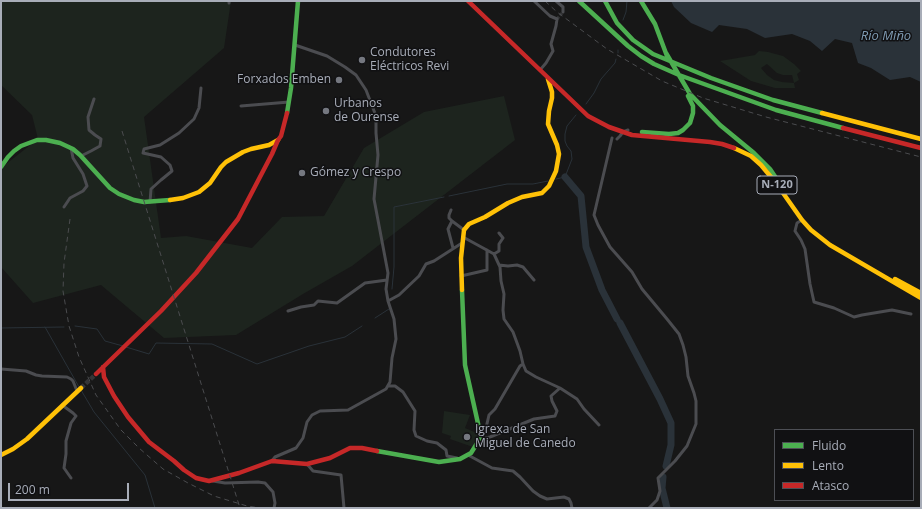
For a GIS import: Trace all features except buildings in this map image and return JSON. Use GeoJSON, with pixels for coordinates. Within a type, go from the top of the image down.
{"type":"FeatureCollection","features":[{"type":"Feature","properties":{"kind":"main road"},"geometry":{"type":"LineString","coordinates":[[96,374],[161,312],[196,273],[238,219],[281,136],[287,115],[295,45],[298,1]]}},
{"type":"Feature","properties":{"kind":"main road","name":"N-120"},"geometry":{"type":"LineString","coordinates":[[468,1],[588,116],[609,127],[626,131],[664,134],[681,132],[688,126],[693,116],[693,106],[676,75],[655,24],[642,1]]}},
{"type":"Feature","properties":{"kind":"main road"},"geometry":{"type":"LineString","coordinates":[[579,1],[641,56],[654,64],[679,75],[776,110],[921,148]]}},
{"type":"Feature","properties":{"kind":"main road"},"geometry":{"type":"LineString","coordinates":[[605,1],[617,22],[633,40],[654,54],[710,78],[773,100],[921,139]]}},
{"type":"Feature","properties":{"kind":"main road","name":"N-120"},"geometry":{"type":"LineString","coordinates":[[666,53],[690,94],[698,104],[770,169],[809,223],[822,235],[843,250],[921,293]]}},
{"type":"Feature","properties":{"kind":"main road"},"geometry":{"type":"LineString","coordinates":[[103,367],[104,377],[114,396],[149,442],[196,478],[209,481],[239,473],[272,461],[307,464],[330,458],[350,448],[362,448],[377,452],[439,462],[461,459],[468,455],[471,453],[481,437],[464,365],[461,258],[464,230],[469,224],[508,202],[542,193],[549,186],[556,171],[559,154],[557,145],[548,124],[552,92],[547,77]]}},
{"type":"Feature","properties":{"kind":"main road"},"geometry":{"type":"LineString","coordinates":[[552,98],[556,92],[562,92]]}},
{"type":"Feature","properties":{"kind":"main road","name":"N-120"},"geometry":{"type":"LineString","coordinates":[[626,131],[632,135],[722,144],[751,156],[761,165],[776,183],[802,220],[811,230],[830,246],[921,298]]}},
{"type":"Feature","properties":{"kind":"main road"},"geometry":{"type":"LineString","coordinates":[[1,167],[8,157],[20,146],[37,140],[46,140],[60,143],[71,148],[81,156],[110,188],[119,194],[144,202],[167,202],[199,192],[210,183],[226,162],[243,152],[269,145],[278,140]]}},
{"type":"Feature","properties":{"kind":"main road"},"geometry":{"type":"LineString","coordinates":[[1,455],[23,442],[79,389]]}},
{"type":"Feature","properties":{"kind":"street"},"geometry":{"type":"LineString","coordinates":[[534,1],[550,16],[557,19],[551,44],[553,51],[540,70]]}},
{"type":"Feature","properties":{"kind":"street"},"geometry":{"type":"LineString","coordinates":[[556,1],[563,7],[563,12]]}},
{"type":"Feature","properties":{"kind":"street"},"geometry":{"type":"LineString","coordinates":[[272,461],[275,457],[296,448],[303,438],[307,422],[312,415],[320,411],[348,410],[386,389],[390,382],[392,358],[396,339],[394,319],[386,289],[388,273],[374,199],[378,155],[376,116],[366,90],[356,75],[327,56],[295,45]]}},
{"type":"Feature","properties":{"kind":"street"},"geometry":{"type":"LineString","coordinates":[[150,202],[151,189],[172,171],[170,165],[161,157],[143,153],[144,149],[160,145],[179,133],[194,119],[199,108],[201,88]]}},
{"type":"Feature","properties":{"kind":"street"},"geometry":{"type":"LineString","coordinates":[[81,156],[100,146],[101,139],[89,130],[88,116],[94,99]]}},
{"type":"Feature","properties":{"kind":"street"},"geometry":{"type":"LineString","coordinates":[[241,106],[289,102]]}},
{"type":"Feature","properties":{"kind":"street"},"geometry":{"type":"LineString","coordinates":[[617,139],[626,131]]}},
{"type":"Feature","properties":{"kind":"street"},"geometry":{"type":"LineString","coordinates":[[612,138],[594,215],[610,247],[632,272],[642,289],[679,334],[696,401],[696,424],[687,446],[658,478],[660,492],[657,500],[648,508]]}},
{"type":"Feature","properties":{"kind":"street"},"geometry":{"type":"LineString","coordinates":[[64,207],[70,198],[83,191],[87,186],[83,174],[73,158],[71,148]]}},
{"type":"Feature","properties":{"kind":"street"},"geometry":{"type":"LineString","coordinates":[[451,210],[449,218],[464,230]]}},
{"type":"Feature","properties":{"kind":"street"},"geometry":{"type":"LineString","coordinates":[[802,220],[797,223],[795,231],[805,249],[814,302],[834,308],[854,317],[892,310],[911,314]]}},
{"type":"Feature","properties":{"kind":"street"},"geometry":{"type":"LineString","coordinates":[[452,221],[448,229],[453,248]]}},
{"type":"Feature","properties":{"kind":"street"},"geometry":{"type":"LineString","coordinates":[[494,254],[499,251],[499,244],[502,238],[499,233]]}},
{"type":"Feature","properties":{"kind":"street"},"geometry":{"type":"LineString","coordinates":[[463,237],[494,254],[499,265],[504,294],[504,319],[513,332],[526,370],[577,399],[599,425]]}},
{"type":"Feature","properties":{"kind":"street"},"geometry":{"type":"LineString","coordinates":[[388,301],[399,295],[419,276],[426,264],[434,261],[462,242]]}},
{"type":"Feature","properties":{"kind":"street"},"geometry":{"type":"LineString","coordinates":[[461,276],[486,270],[487,250]]}},
{"type":"Feature","properties":{"kind":"street"},"geometry":{"type":"LineString","coordinates":[[499,265],[517,265],[523,267],[534,280]]}},
{"type":"Feature","properties":{"kind":"street"},"geometry":{"type":"LineString","coordinates":[[288,311],[314,305],[318,301],[337,303],[366,283],[387,280]]}},
{"type":"Feature","properties":{"kind":"street"},"geometry":{"type":"LineString","coordinates":[[480,431],[486,428],[489,416],[495,409],[520,366],[523,364]]}},
{"type":"Feature","properties":{"kind":"street"},"geometry":{"type":"LineString","coordinates":[[1,369],[26,371],[42,376],[67,377],[73,381],[79,389]]}},
{"type":"Feature","properties":{"kind":"street"},"geometry":{"type":"LineString","coordinates":[[388,386],[395,386],[403,392],[415,411],[414,430],[416,436],[427,441],[438,443],[446,450],[447,456],[461,459]]}},
{"type":"Feature","properties":{"kind":"street"},"geometry":{"type":"LineString","coordinates":[[479,440],[534,419],[555,416],[557,411],[551,396],[560,388]]}},
{"type":"Feature","properties":{"kind":"street"},"geometry":{"type":"LineString","coordinates":[[62,405],[76,416],[71,423],[66,441],[64,468],[70,478]]}},
{"type":"Feature","properties":{"kind":"street"},"geometry":{"type":"LineString","coordinates":[[468,455],[492,468],[513,471],[540,496],[547,499],[564,497],[568,499],[572,503],[572,508]]}},
{"type":"Feature","properties":{"kind":"street"},"geometry":{"type":"LineString","coordinates":[[307,464],[313,471],[341,475],[344,508]]}},
{"type":"Feature","properties":{"kind":"street"},"geometry":{"type":"LineString","coordinates":[[209,481],[225,483],[265,483],[273,492],[275,503],[274,508]]}},
{"type":"Feature","properties":{"kind":"shaded area"},"geometry":{"type":"Polygon","coordinates":[[[1,1],[231,1],[224,48],[144,117],[161,238],[186,236],[252,248],[282,217],[324,216],[364,148],[424,112],[504,96],[515,140],[352,266],[236,335],[164,338],[101,285],[33,303],[1,267],[1,168],[38,139],[32,115],[1,85],[1,1]]]}},
{"type":"Feature","properties":{"kind":"shaded area"},"geometry":{"type":"Polygon","coordinates":[[[759,51],[768,52],[783,56],[794,64],[801,71],[797,74],[799,80],[794,83],[795,88],[775,88],[751,81],[720,61],[755,55],[759,51]],[[767,64],[761,68],[774,80],[794,83],[792,75],[777,73],[767,64]]]}},
{"type":"Feature","properties":{"kind":"shaded area"},"geometry":{"type":"Polygon","coordinates":[[[444,411],[470,415],[465,428],[479,434],[473,447],[450,439],[451,436],[442,433],[444,411]]]}},
{"type":"Feature","properties":{"kind":"water","name":"Río Miño"},"geometry":{"type":"Polygon","coordinates":[[[671,1],[921,1],[921,82],[910,77],[890,80],[871,68],[858,63],[852,43],[835,39],[822,51],[810,41],[792,34],[765,38],[747,29],[719,25],[712,32],[691,23],[674,7],[671,1]]]}},
{"type":"Feature","properties":{"kind":"waterway"},"geometry":{"type":"LineString","coordinates":[[623,20],[626,12],[627,1]]}},
{"type":"Feature","properties":{"kind":"waterway"},"geometry":{"type":"LineString","coordinates":[[586,104],[594,93],[601,79],[615,63],[616,59]]}},
{"type":"Feature","properties":{"kind":"waterway"},"geometry":{"type":"LineString","coordinates":[[556,179],[565,177],[572,159],[571,151],[565,141],[565,134],[567,126],[576,115]]}},
{"type":"Feature","properties":{"kind":"waterway"},"geometry":{"type":"LineString","coordinates":[[565,177],[581,196],[586,247],[602,290],[617,319]]}},
{"type":"Feature","properties":{"kind":"waterway"},"geometry":{"type":"LineString","coordinates":[[449,196],[507,184],[533,184],[548,181]]}},
{"type":"Feature","properties":{"kind":"waterway"},"geometry":{"type":"LineString","coordinates":[[392,289],[394,267],[394,207],[444,197]]}},
{"type":"Feature","properties":{"kind":"waterway"},"geometry":{"type":"LineString","coordinates":[[375,318],[389,309]]}},
{"type":"Feature","properties":{"kind":"waterway"},"geometry":{"type":"LineString","coordinates":[[620,323],[671,423],[671,445],[666,466]]}},
{"type":"Feature","properties":{"kind":"waterway"},"geometry":{"type":"LineString","coordinates":[[75,326],[97,329],[105,341],[123,346]]}},
{"type":"Feature","properties":{"kind":"waterway"},"geometry":{"type":"LineString","coordinates":[[126,347],[149,354],[156,343],[212,344],[257,364],[309,346],[345,337],[362,326]]}},
{"type":"Feature","properties":{"kind":"waterway"},"geometry":{"type":"LineString","coordinates":[[45,327],[79,387]]}},
{"type":"Feature","properties":{"kind":"waterway"},"geometry":{"type":"LineString","coordinates":[[1,328],[64,327]]}},
{"type":"Feature","properties":{"kind":"waterway"},"geometry":{"type":"LineString","coordinates":[[81,390],[94,412],[145,475],[155,508]]}},
{"type":"Feature","properties":{"kind":"waterway"},"geometry":{"type":"LineString","coordinates":[[663,477],[662,488],[667,508]]}},
{"type":"Feature","properties":{"kind":"tunnel"},"geometry":{"type":"LineString","coordinates":[[557,19],[563,12]]}},
{"type":"Feature","properties":{"kind":"tunnel"},"geometry":{"type":"LineString","coordinates":[[81,388],[96,374]]}},
{"type":"Feature","properties":{"kind":"railway"},"geometry":{"type":"LineString","coordinates":[[545,1],[557,12],[607,49],[662,81],[703,98],[766,117],[921,157]]}},
{"type":"Feature","properties":{"kind":"railway"},"geometry":{"type":"LineString","coordinates":[[122,131],[240,508]]}},
{"type":"Feature","properties":{"kind":"railway"},"geometry":{"type":"LineString","coordinates":[[70,219],[64,263],[63,291],[69,326],[79,357],[96,395],[121,430],[163,469],[214,496],[247,506],[260,508]]}},
{"type":"Feature","properties":{"kind":"traffic: fast"},"geometry":{"type":"LineString","coordinates":[[287,113],[291,88],[298,1]]}},
{"type":"Feature","properties":{"kind":"traffic: fast"},"geometry":{"type":"LineString","coordinates":[[579,1],[628,46],[654,64],[679,75],[776,110],[843,128]]}},
{"type":"Feature","properties":{"kind":"traffic: fast"},"geometry":{"type":"LineString","coordinates":[[605,1],[617,23],[633,40],[653,54],[711,78],[773,100],[822,113]]}},
{"type":"Feature","properties":{"kind":"traffic: fast"},"geometry":{"type":"LineString","coordinates":[[641,1],[655,24],[667,56]]}},
{"type":"Feature","properties":{"kind":"traffic: fast"},"geometry":{"type":"LineString","coordinates":[[666,53],[690,94],[720,125],[754,153],[770,169],[776,178]]}},
{"type":"Feature","properties":{"kind":"traffic: fast"},"geometry":{"type":"LineString","coordinates":[[642,132],[669,134],[678,133],[683,130],[690,123],[693,113],[693,106],[688,96]]}},
{"type":"Feature","properties":{"kind":"traffic: fast"},"geometry":{"type":"LineString","coordinates":[[1,167],[8,157],[21,146],[37,140],[46,140],[60,143],[73,149],[110,188],[119,194],[144,202],[170,200]]}},
{"type":"Feature","properties":{"kind":"traffic: fast"},"geometry":{"type":"LineString","coordinates":[[377,451],[439,462],[460,459],[471,453],[481,437],[465,365],[462,290]]}},
{"type":"Feature","properties":{"kind":"traffic: slow"},"geometry":{"type":"LineString","coordinates":[[548,79],[552,92],[552,98]]}},
{"type":"Feature","properties":{"kind":"traffic: slow"},"geometry":{"type":"LineString","coordinates":[[462,290],[461,258],[464,230],[469,224],[522,197],[542,193],[549,186],[556,171],[559,154],[557,145],[548,124],[552,98]]}},
{"type":"Feature","properties":{"kind":"traffic: slow"},"geometry":{"type":"LineString","coordinates":[[822,113],[921,139]]}},
{"type":"Feature","properties":{"kind":"traffic: slow"},"geometry":{"type":"LineString","coordinates":[[170,200],[183,198],[199,192],[210,183],[226,162],[243,152],[269,145],[278,140]]}},
{"type":"Feature","properties":{"kind":"traffic: slow"},"geometry":{"type":"LineString","coordinates":[[734,148],[751,156],[761,165],[811,230],[830,245],[921,298]]}},
{"type":"Feature","properties":{"kind":"traffic: slow"},"geometry":{"type":"LineString","coordinates":[[895,279],[921,293]]}},
{"type":"Feature","properties":{"kind":"traffic: slow"},"geometry":{"type":"LineString","coordinates":[[1,455],[27,439],[81,388]]}},
{"type":"Feature","properties":{"kind":"traffic: jam"},"geometry":{"type":"LineString","coordinates":[[468,1],[588,116],[609,127],[632,135],[710,142],[734,148]]}},
{"type":"Feature","properties":{"kind":"traffic: jam"},"geometry":{"type":"LineString","coordinates":[[96,374],[161,311],[196,273],[238,219],[281,136],[287,113]]}},
{"type":"Feature","properties":{"kind":"traffic: jam"},"geometry":{"type":"LineString","coordinates":[[843,128],[921,148]]}},
{"type":"Feature","properties":{"kind":"traffic: jam"},"geometry":{"type":"LineString","coordinates":[[103,367],[104,377],[114,396],[128,417],[149,442],[196,478],[209,481],[239,473],[272,461],[307,464],[330,458],[350,448],[362,448],[377,451]]}},
{"type":"Feature","properties":{"kind":"place","name":"Condutores Eléctricos Revi"},"geometry":{"type":"Point","coordinates":[362,60]}},
{"type":"Feature","properties":{"kind":"place","name":"Forxados Emben"},"geometry":{"type":"Point","coordinates":[339,80]}},
{"type":"Feature","properties":{"kind":"place","name":"Urbanos de Ourense"},"geometry":{"type":"Point","coordinates":[326,111]}},
{"type":"Feature","properties":{"kind":"place","name":"Gómez y Crespo"},"geometry":{"type":"Point","coordinates":[302,173]}},
{"type":"Feature","properties":{"kind":"place","name":"Igrexa de San Miguel de Canedo"},"geometry":{"type":"Point","coordinates":[467,437]}}]}
